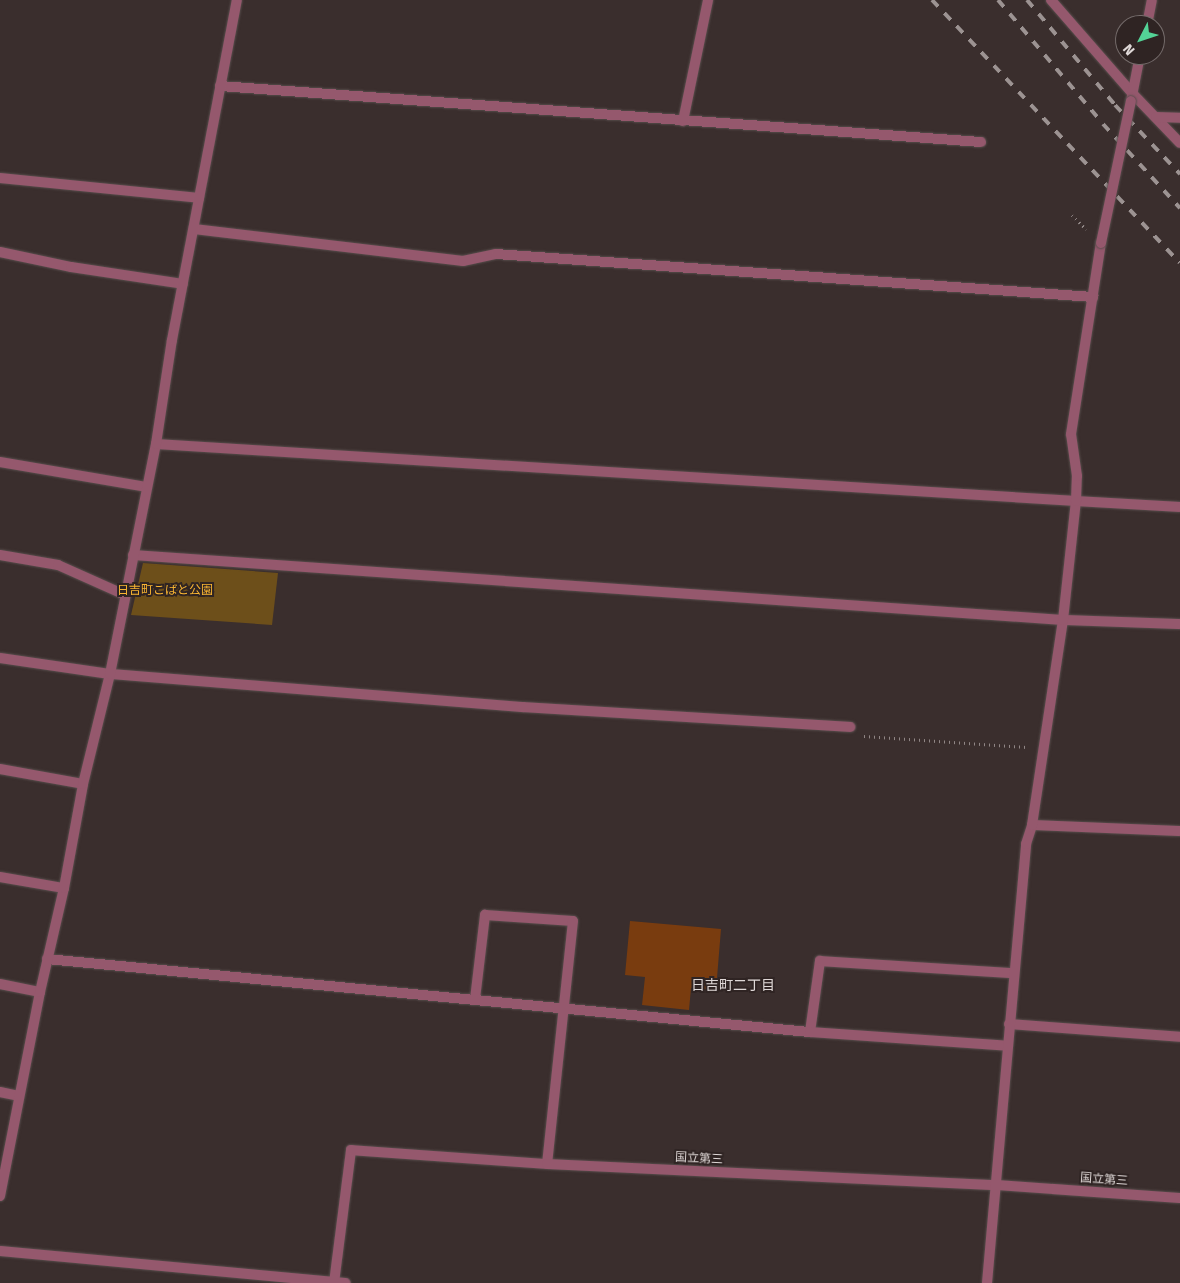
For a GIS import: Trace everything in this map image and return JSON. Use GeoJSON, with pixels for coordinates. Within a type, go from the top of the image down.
{"type":"FeatureCollection","features":[{"type":"Feature","properties":{"kind":"street"},"geometry":{"type":"LineString","coordinates":[[0,1196],[40,992],[64,888],[83,784],[110,674],[156,444],[183,284],[237,0]]}},
{"type":"Feature","properties":{"kind":"street"},"geometry":{"type":"LineString","coordinates":[[683,121],[708,0]]}},
{"type":"Feature","properties":{"kind":"street"},"geometry":{"type":"LineString","coordinates":[[1051,0],[1132,97],[1156,117],[1180,143]]}},
{"type":"Feature","properties":{"kind":"street"},"geometry":{"type":"LineString","coordinates":[[1149,15],[1152,0]]}},
{"type":"Feature","properties":{"kind":"street"},"geometry":{"type":"LineString","coordinates":[[987,1283],[997,1185],[1013,973],[1026,844],[1032,825],[1063,620],[1076,501],[1078,476],[1070,434],[1101,243],[1138,65]]}},
{"type":"Feature","properties":{"kind":"street"},"geometry":{"type":"LineString","coordinates":[[220,86],[981,142]]}},
{"type":"Feature","properties":{"kind":"street"},"geometry":{"type":"LineString","coordinates":[[1156,117],[1180,118]]}},
{"type":"Feature","properties":{"kind":"street"},"geometry":{"type":"LineString","coordinates":[[0,178],[199,198]]}},
{"type":"Feature","properties":{"kind":"street"},"geometry":{"type":"LineString","coordinates":[[194,229],[463,262],[496,254],[1093,297]]}},
{"type":"Feature","properties":{"kind":"street"},"geometry":{"type":"LineString","coordinates":[[0,252],[71,267],[183,284]]}},
{"type":"Feature","properties":{"kind":"street"},"geometry":{"type":"LineString","coordinates":[[156,444],[1180,507]]}},
{"type":"Feature","properties":{"kind":"street"},"geometry":{"type":"LineString","coordinates":[[0,462],[146,487]]}},
{"type":"Feature","properties":{"kind":"street"},"geometry":{"type":"LineString","coordinates":[[0,555],[58,564],[125,595]]}},
{"type":"Feature","properties":{"kind":"street"},"geometry":{"type":"LineString","coordinates":[[133,555],[1063,620],[1180,624]]}},
{"type":"Feature","properties":{"kind":"street"},"geometry":{"type":"LineString","coordinates":[[0,658],[110,674],[523,707],[850,726]]}},
{"type":"Feature","properties":{"kind":"street"},"geometry":{"type":"LineString","coordinates":[[0,769],[83,784]]}},
{"type":"Feature","properties":{"kind":"street"},"geometry":{"type":"LineString","coordinates":[[1032,825],[1180,832]]}},
{"type":"Feature","properties":{"kind":"street"},"geometry":{"type":"LineString","coordinates":[[0,877],[64,888]]}},
{"type":"Feature","properties":{"kind":"street"},"geometry":{"type":"LineString","coordinates":[[476,999],[484,915],[573,921],[547,1164]]}},
{"type":"Feature","properties":{"kind":"street"},"geometry":{"type":"LineString","coordinates":[[48,959],[565,1007],[810,1032],[1008,1046]]}},
{"type":"Feature","properties":{"kind":"street"},"geometry":{"type":"LineString","coordinates":[[810,1032],[820,961],[1013,973]]}},
{"type":"Feature","properties":{"kind":"street"},"geometry":{"type":"LineString","coordinates":[[0,984],[40,992]]}},
{"type":"Feature","properties":{"kind":"street"},"geometry":{"type":"LineString","coordinates":[[1010,1024],[1180,1037]]}},
{"type":"Feature","properties":{"kind":"street"},"geometry":{"type":"LineString","coordinates":[[0,1092],[19,1096]]}},
{"type":"Feature","properties":{"kind":"street","name":"国立第三"},"geometry":{"type":"LineString","coordinates":[[334,1282],[351,1150],[547,1164],[997,1185],[1180,1198]]}},
{"type":"Feature","properties":{"kind":"street"},"geometry":{"type":"LineString","coordinates":[[0,1251],[346,1283]]}},
{"type":"Feature","properties":{"kind":"path"},"geometry":{"type":"LineString","coordinates":[[850,726],[855,735],[1043,748]]}},
{"type":"Feature","properties":{"kind":"green space","name":"日吉町こばと公園"},"geometry":{"type":"Polygon","coordinates":[[[143,563],[278,573],[272,625],[131,615],[143,563]]]}},
{"type":"Feature","properties":{"kind":"building"},"geometry":{"type":"Polygon","coordinates":[[[630,921],[721,929],[716,990],[691,988],[689,1010],[642,1005],[645,977],[625,975],[630,921]]]}},
{"type":"Feature","properties":{"kind":"railway"},"geometry":{"type":"LineString","coordinates":[[932,0],[1180,263]]}},
{"type":"Feature","properties":{"kind":"railway"},"geometry":{"type":"LineString","coordinates":[[998,0],[1103,124],[1180,208]]}},
{"type":"Feature","properties":{"kind":"railway"},"geometry":{"type":"LineString","coordinates":[[1027,0],[1115,105],[1180,174]]}},
{"type":"Feature","properties":{"kind":"district","name":"日吉町二丁目"},"geometry":{"type":"Point","coordinates":[733,986]}}]}
